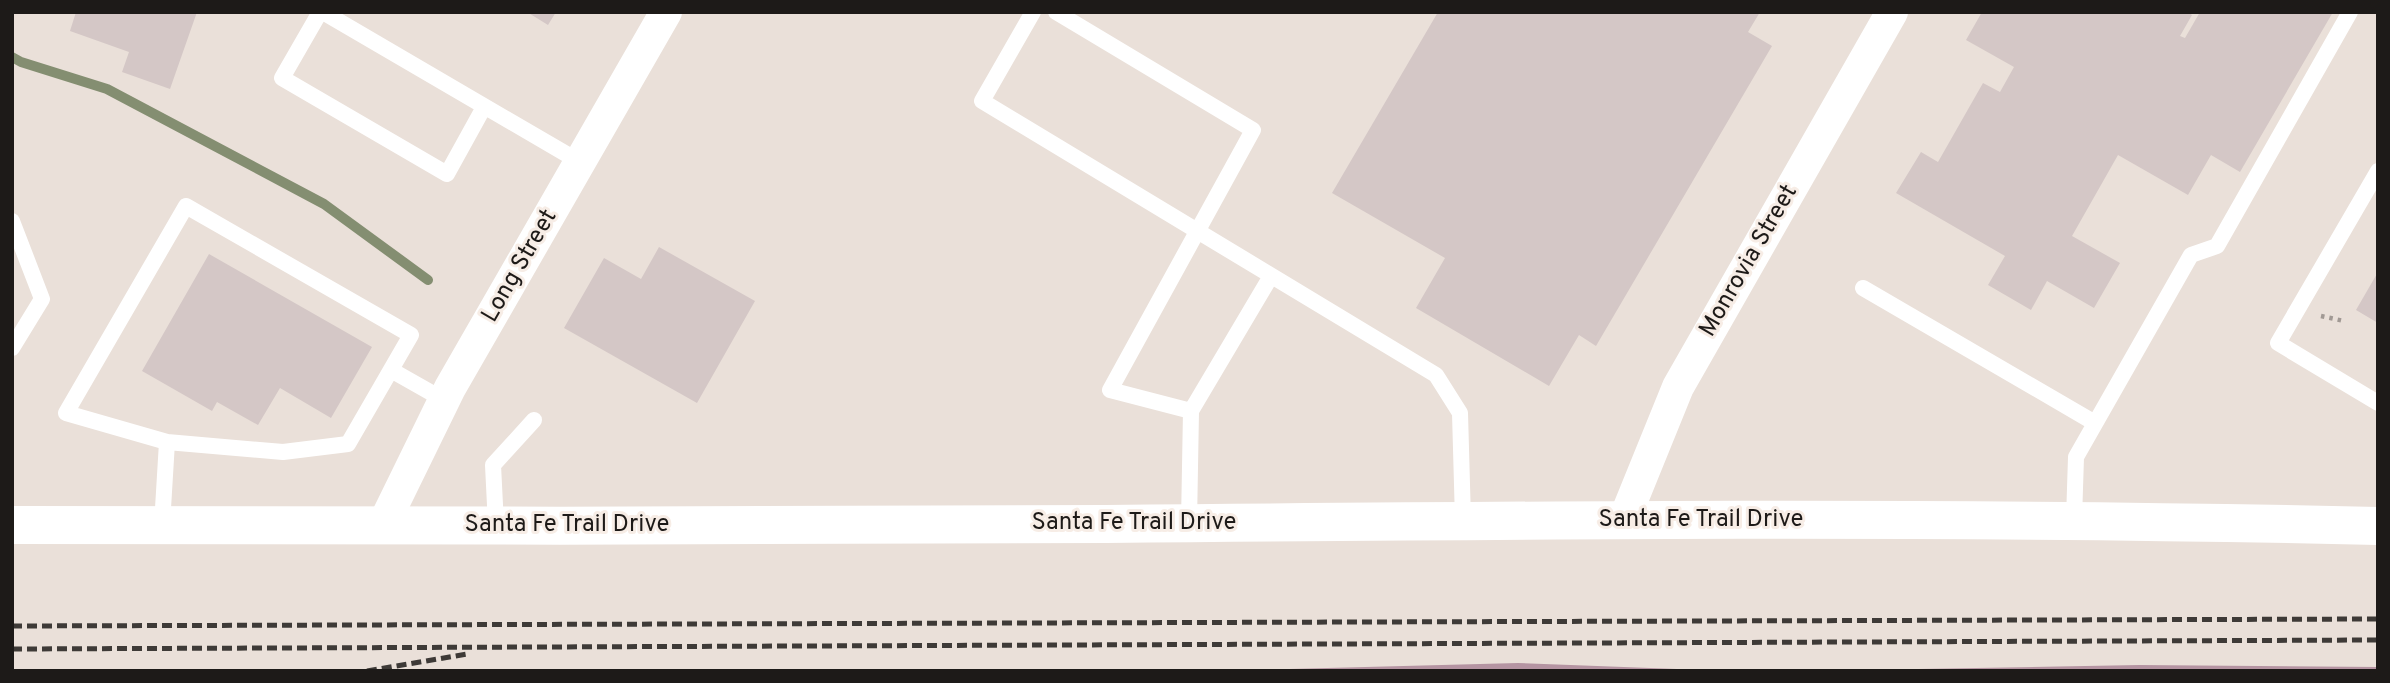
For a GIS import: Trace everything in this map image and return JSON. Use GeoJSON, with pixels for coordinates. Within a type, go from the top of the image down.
{"type":"FeatureCollection","features":[{"type":"Feature","properties":{"kind":"main road","name":"Santa Fe Trail Drive"},"geometry":{"type":"LineString","coordinates":[[2256,523],[2378,515]]}},
{"type":"Feature","properties":{"kind":"main road","name":"Santa Fe Trail Drive"},"geometry":{"type":"LineString","coordinates":[[12,525],[1624,520],[2378,526]]}},
{"type":"Feature","properties":{"kind":"street","name":"Long Street"},"geometry":{"type":"LineString","coordinates":[[383,525],[444,400],[666,12]]}},
{"type":"Feature","properties":{"kind":"street","name":"Monrovia Street"},"geometry":{"type":"LineString","coordinates":[[1624,520],[1678,387],[1892,12]]}},
{"type":"Feature","properties":{"kind":"lane"},"geometry":{"type":"LineString","coordinates":[[484,107],[447,174],[282,78],[322,12],[580,162]]}},
{"type":"Feature","properties":{"kind":"lane"},"geometry":{"type":"LineString","coordinates":[[1032,12],[982,101],[1436,375],[1460,413],[1463,520]]}},
{"type":"Feature","properties":{"kind":"lane"},"geometry":{"type":"LineString","coordinates":[[1056,12],[1253,130],[1110,390],[1191,411]]}},
{"type":"Feature","properties":{"kind":"lane"},"geometry":{"type":"LineString","coordinates":[[2074,522],[2076,457],[2191,255],[2217,246],[2350,12]]}},
{"type":"Feature","properties":{"kind":"lane"},"geometry":{"type":"LineString","coordinates":[[2378,171],[2278,343],[2378,403]]}},
{"type":"Feature","properties":{"kind":"lane"},"geometry":{"type":"LineString","coordinates":[[186,205],[411,335],[391,370],[348,444],[283,452],[167,442],[66,413],[186,205]]}},
{"type":"Feature","properties":{"kind":"lane"},"geometry":{"type":"LineString","coordinates":[[12,220],[42,299],[12,348]]}},
{"type":"Feature","properties":{"kind":"lane"},"geometry":{"type":"LineString","coordinates":[[1189,523],[1191,411],[1271,276]]}},
{"type":"Feature","properties":{"kind":"lane"},"geometry":{"type":"LineString","coordinates":[[1863,288],[2095,423]]}},
{"type":"Feature","properties":{"kind":"lane"},"geometry":{"type":"LineString","coordinates":[[391,370],[444,400]]}},
{"type":"Feature","properties":{"kind":"lane"},"geometry":{"type":"LineString","coordinates":[[496,525],[493,465],[534,419]]}},
{"type":"Feature","properties":{"kind":"lane"},"geometry":{"type":"LineString","coordinates":[[162,525],[167,442]]}},
{"type":"Feature","properties":{"kind":"path"},"geometry":{"type":"LineString","coordinates":[[2314,315],[2344,321]]}},
{"type":"Feature","properties":{"kind":"shaded area"},"geometry":{"type":"Polygon","coordinates":[[[1518,663],[1730,671],[1218,671],[1518,663]]]}},
{"type":"Feature","properties":{"kind":"shaded area"},"geometry":{"type":"Polygon","coordinates":[[[2139,665],[2378,667],[2378,671],[1803,671],[2139,665]]]}},
{"type":"Feature","properties":{"kind":"building"},"geometry":{"type":"Polygon","coordinates":[[[76,12],[197,12],[170,89],[122,72],[129,52],[70,31],[76,12]]]}},
{"type":"Feature","properties":{"kind":"building"},"geometry":{"type":"Polygon","coordinates":[[[527,12],[556,12],[548,25],[527,12]]]}},
{"type":"Feature","properties":{"kind":"building"},"geometry":{"type":"Polygon","coordinates":[[[1438,12],[1760,12],[1748,32],[1772,46],[1596,346],[1579,335],[1549,386],[1416,308],[1445,258],[1332,193],[1438,12]]]}},
{"type":"Feature","properties":{"kind":"building"},"geometry":{"type":"Polygon","coordinates":[[[1982,12],[2188,12],[2192,15],[2180,36],[2185,38],[2200,12],[2333,12],[2240,172],[2211,155],[2188,195],[2118,155],[2072,236],[2120,263],[2094,308],[2047,281],[2031,310],[1988,285],[2005,256],[1896,193],[1921,152],[1938,162],[1983,83],[2000,92],[2014,67],[1966,40],[1982,12]]]}},
{"type":"Feature","properties":{"kind":"building"},"geometry":{"type":"Polygon","coordinates":[[[659,247],[755,301],[697,403],[564,328],[604,258],[641,279],[659,247]]]}},
{"type":"Feature","properties":{"kind":"building"},"geometry":{"type":"Polygon","coordinates":[[[209,254],[372,347],[331,418],[280,388],[258,425],[217,402],[212,411],[142,371],[209,254]]]}},
{"type":"Feature","properties":{"kind":"building"},"geometry":{"type":"Polygon","coordinates":[[[2378,272],[2378,323],[2356,310],[2378,272]]]}},
{"type":"Feature","properties":{"kind":"waterway"},"geometry":{"type":"LineString","coordinates":[[12,57],[107,89],[324,204],[428,280]]}},
{"type":"Feature","properties":{"kind":"railway"},"geometry":{"type":"LineString","coordinates":[[12,626],[2378,619]]}},
{"type":"Feature","properties":{"kind":"railway"},"geometry":{"type":"LineString","coordinates":[[12,649],[2378,640]]}},
{"type":"Feature","properties":{"kind":"railway"},"geometry":{"type":"LineString","coordinates":[[367,671],[467,654]]}}]}
